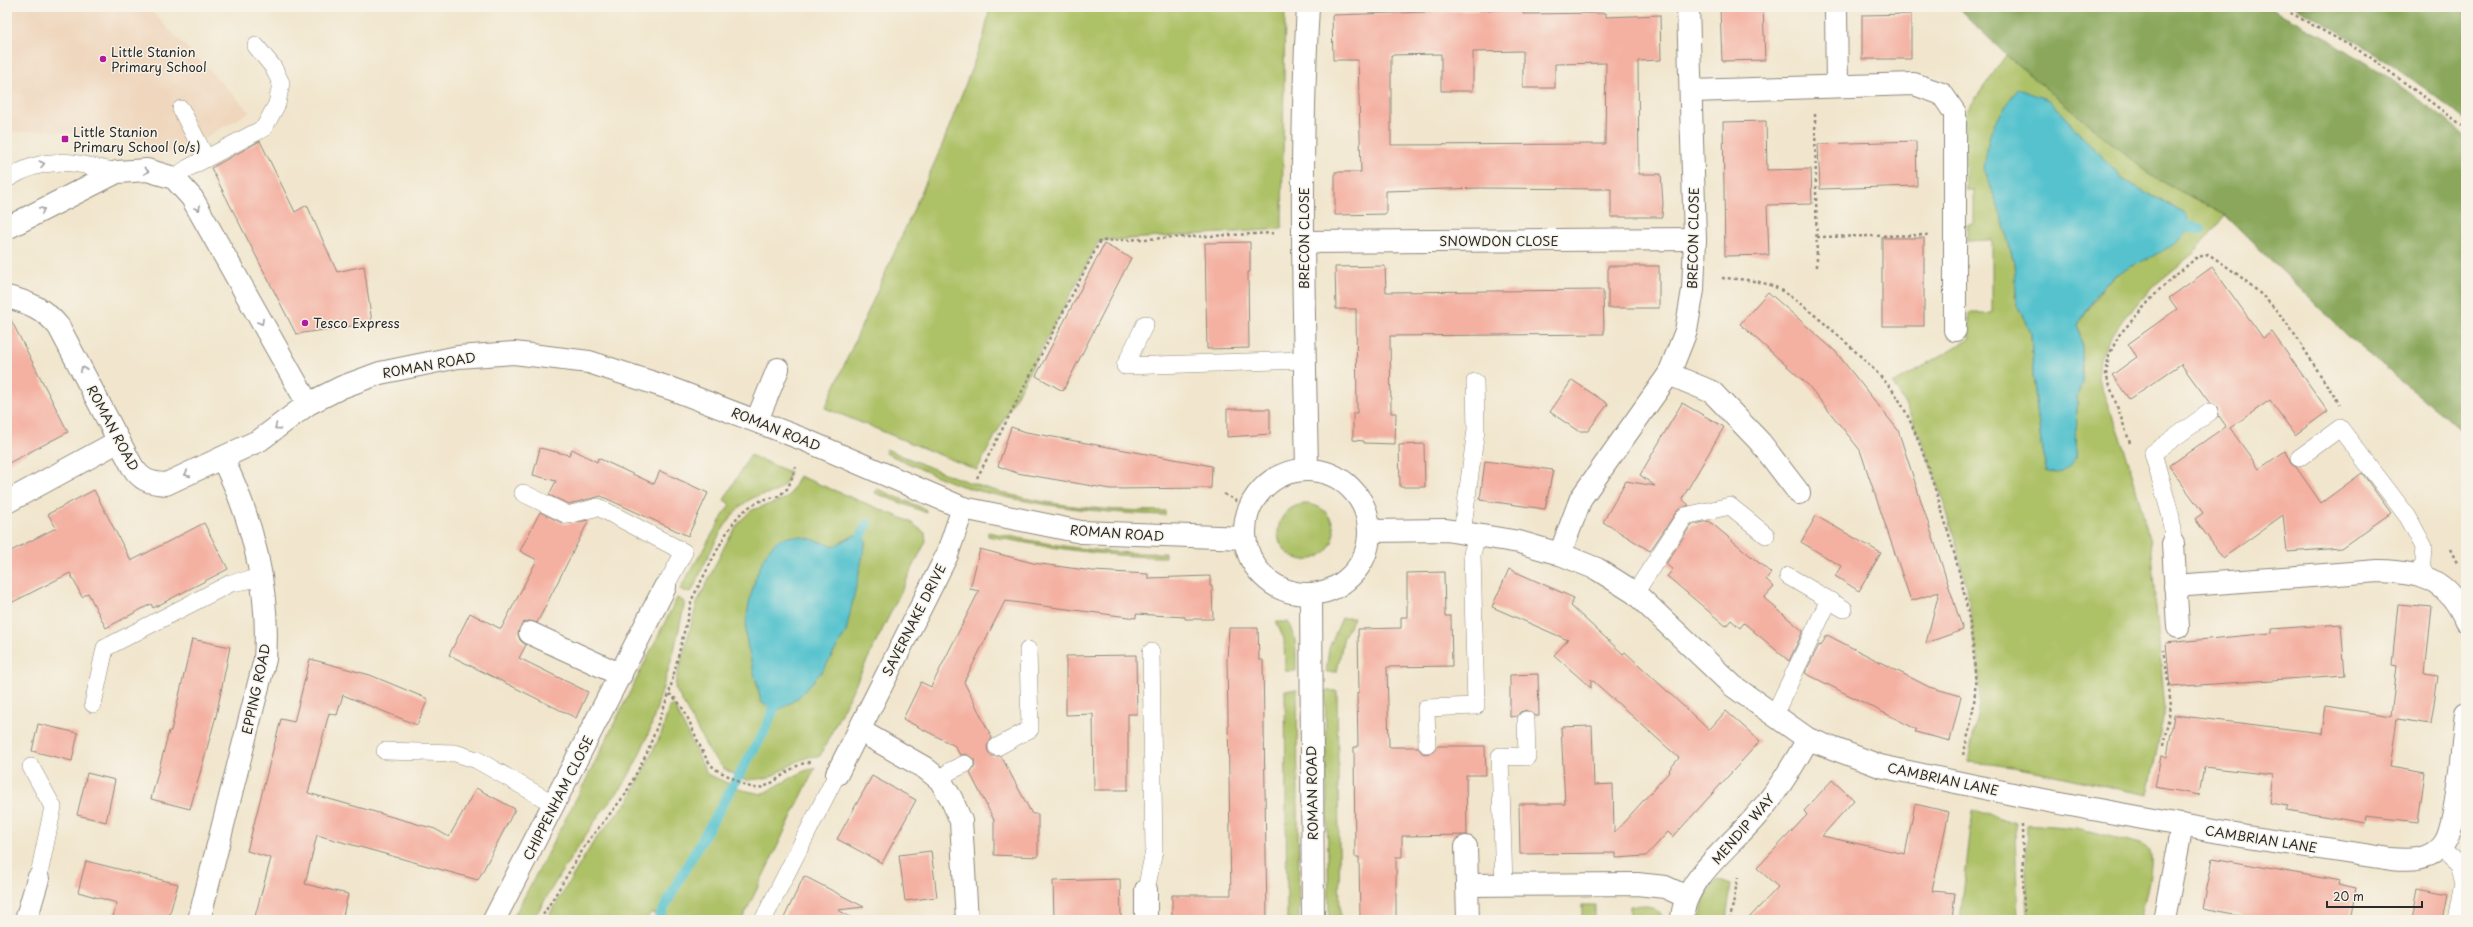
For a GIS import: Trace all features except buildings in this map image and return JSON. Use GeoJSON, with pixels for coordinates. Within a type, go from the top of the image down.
{"type":"FeatureCollection","features":[{"type":"Feature","properties":{"kind":"street","name":"BRECON CLOSE"},"geometry":{"type":"LineString","coordinates":[[1307,469],[1303,237],[1308,7]]}},
{"type":"Feature","properties":{"kind":"street","name":"BRECON CLOSE"},"geometry":{"type":"LineString","coordinates":[[1560,554],[1581,498],[1669,374],[1686,331],[1694,275],[1695,240],[1692,91],[1688,7]]}},
{"type":"Feature","properties":{"kind":"street"},"geometry":{"type":"LineString","coordinates":[[1836,11],[1837,86]]}},
{"type":"Feature","properties":{"kind":"street"},"geometry":{"type":"LineString","coordinates":[[1692,91],[1914,84],[1942,94],[1954,113],[1955,330]]}},
{"type":"Feature","properties":{"kind":"street"},"geometry":{"type":"LineString","coordinates":[[7,228],[116,172],[147,170],[174,178],[192,198],[308,404]]}},
{"type":"Feature","properties":{"kind":"street","name":"SNOWDON CLOSE"},"geometry":{"type":"LineString","coordinates":[[1303,237],[1695,240]]}},
{"type":"Feature","properties":{"kind":"street","name":"ROMAN ROAD"},"geometry":{"type":"LineString","coordinates":[[7,296],[28,302],[51,316],[60,327],[138,476],[149,483],[166,484],[260,440],[308,404],[342,387],[380,373],[458,357],[514,353],[589,362],[757,420],[963,508],[1081,532],[1245,538]]}},
{"type":"Feature","properties":{"kind":"street"},"geometry":{"type":"LineString","coordinates":[[757,420],[778,369]]}},
{"type":"Feature","properties":{"kind":"street"},"geometry":{"type":"LineString","coordinates":[[1669,374],[1712,392],[1760,442],[1799,493]]}},
{"type":"Feature","properties":{"kind":"street"},"geometry":{"type":"LineString","coordinates":[[7,502],[119,441]]}},
{"type":"Feature","properties":{"kind":"street","name":"EPPING ROAD"},"geometry":{"type":"LineString","coordinates":[[198,920],[265,659],[267,632],[260,578],[246,517],[234,482],[222,458]]}},
{"type":"Feature","properties":{"kind":"street"},"geometry":{"type":"LineString","coordinates":[[1307,469],[1332,476],[1343,481],[1357,495],[1366,512],[1369,531],[1367,550],[1359,567],[1346,581],[1329,591],[1311,594],[1292,593],[1274,585],[1260,573],[1249,557],[1245,538],[1246,518],[1250,509],[1254,498],[1268,483],[1286,473],[1307,469]]}},
{"type":"Feature","properties":{"kind":"street","name":"SAVERNAKE DRIVE"},"geometry":{"type":"LineString","coordinates":[[837,774],[947,555],[963,508]]}},
{"type":"Feature","properties":{"kind":"street","name":"CAMBRIAN LANE"},"geometry":{"type":"LineString","coordinates":[[1369,531],[1424,529],[1470,534],[1519,542],[1560,554],[1597,569],[1635,593],[1733,686],[1808,739],[1880,766],[2182,825],[2390,859],[2413,861],[2429,856],[2444,843],[2452,821],[2466,713]]}},
{"type":"Feature","properties":{"kind":"street"},"geometry":{"type":"LineString","coordinates":[[2173,544],[2178,627]]}},
{"type":"Feature","properties":{"kind":"street"},"geometry":{"type":"LineString","coordinates":[[2175,586],[2378,571],[2410,572],[2422,576],[2446,590],[2466,621]]}},
{"type":"Feature","properties":{"kind":"street","name":"CHIPPENHAM CLOSE"},"geometry":{"type":"LineString","coordinates":[[494,920],[665,587]]}},
{"type":"Feature","properties":{"kind":"street","name":"ROMAN ROAD"},"geometry":{"type":"LineString","coordinates":[[1311,594],[1314,920]]}},
{"type":"Feature","properties":{"kind":"street"},"geometry":{"type":"LineString","coordinates":[[530,633],[621,675]]}},
{"type":"Feature","properties":{"kind":"street"},"geometry":{"type":"LineString","coordinates":[[859,730],[925,768],[940,780],[951,798],[961,821],[967,920]]}},
{"type":"Feature","properties":{"kind":"street","name":"MENDIP WAY"},"geometry":{"type":"LineString","coordinates":[[1682,920],[1687,897],[1700,877],[1757,816],[1785,779],[1808,739]]}},
{"type":"Feature","properties":{"kind":"street"},"geometry":{"type":"LineString","coordinates":[[2164,920],[2182,825]]}},
{"type":"Feature","properties":{"kind":"street"},"geometry":{"type":"LineString","coordinates":[[1466,846],[1468,920]]}},
{"type":"Feature","properties":{"kind":"street"},"geometry":{"type":"LineString","coordinates":[[26,920],[38,879]]}},
{"type":"Feature","properties":{"kind":"street"},"geometry":{"type":"LineString","coordinates":[[1467,885],[1637,884],[1665,887],[1687,897]]}},
{"type":"Feature","properties":{"kind":"street"},"geometry":{"type":"LineString","coordinates":[[1146,890],[1146,920]]}},
{"type":"Feature","properties":{"kind":"lane"},"geometry":{"type":"LineString","coordinates":[[174,178],[206,158],[264,128],[277,104],[281,83],[273,67],[256,46]]}},
{"type":"Feature","properties":{"kind":"lane"},"geometry":{"type":"LineString","coordinates":[[181,109],[206,158]]}},
{"type":"Feature","properties":{"kind":"lane"},"geometry":{"type":"LineString","coordinates":[[7,179],[25,168],[54,161],[116,172]]}},
{"type":"Feature","properties":{"kind":"lane"},"geometry":{"type":"LineString","coordinates":[[1145,324],[1125,366],[1305,360]]}},
{"type":"Feature","properties":{"kind":"lane"},"geometry":{"type":"LineString","coordinates":[[1427,744],[1426,708],[1476,706],[1472,554],[1470,534],[1476,430],[1475,382]]}},
{"type":"Feature","properties":{"kind":"lane"},"geometry":{"type":"LineString","coordinates":[[2173,544],[2171,517],[2153,453],[2210,412]]}},
{"type":"Feature","properties":{"kind":"lane"},"geometry":{"type":"LineString","coordinates":[[2299,458],[2340,428],[2408,517],[2424,548],[2422,576]]}},
{"type":"Feature","properties":{"kind":"lane"},"geometry":{"type":"LineString","coordinates":[[523,493],[568,515],[598,507],[684,552],[665,587]]}},
{"type":"Feature","properties":{"kind":"lane"},"geometry":{"type":"LineString","coordinates":[[1635,593],[1685,516],[1730,506],[1766,535]]}},
{"type":"Feature","properties":{"kind":"lane"},"geometry":{"type":"LineString","coordinates":[[1788,576],[1844,609]]}},
{"type":"Feature","properties":{"kind":"lane"},"geometry":{"type":"LineString","coordinates":[[93,704],[105,648],[231,583],[260,578]]}},
{"type":"Feature","properties":{"kind":"lane"},"geometry":{"type":"LineString","coordinates":[[1774,715],[1829,600]]}},
{"type":"Feature","properties":{"kind":"lane"},"geometry":{"type":"LineString","coordinates":[[997,747],[1030,730],[1028,650]]}},
{"type":"Feature","properties":{"kind":"lane"},"geometry":{"type":"LineString","coordinates":[[1146,890],[1154,851],[1151,652]]}},
{"type":"Feature","properties":{"kind":"lane"},"geometry":{"type":"LineString","coordinates":[[1504,884],[1500,756],[1527,757],[1526,720]]}},
{"type":"Feature","properties":{"kind":"lane"},"geometry":{"type":"LineString","coordinates":[[385,751],[455,753],[477,760],[554,804]]}},
{"type":"Feature","properties":{"kind":"lane"},"geometry":{"type":"LineString","coordinates":[[940,780],[950,771],[965,764]]}},
{"type":"Feature","properties":{"kind":"lane"},"geometry":{"type":"LineString","coordinates":[[31,767],[53,808],[38,879]]}},
{"type":"Feature","properties":{"kind":"lane"},"geometry":{"type":"LineString","coordinates":[[763,920],[837,774]]}},
{"type":"Feature","properties":{"kind":"lane"},"geometry":{"type":"LineString","coordinates":[[2439,847],[2459,864],[2464,882],[2457,920]]}},
{"type":"Feature","properties":{"kind":"path"},"geometry":{"type":"LineString","coordinates":[[2280,7],[2367,55],[2466,128]]}},
{"type":"Feature","properties":{"kind":"path"},"geometry":{"type":"LineString","coordinates":[[1814,87],[1817,268]]}},
{"type":"Feature","properties":{"kind":"path"},"geometry":{"type":"LineString","coordinates":[[1817,237],[1955,235]]}},
{"type":"Feature","properties":{"kind":"path"},"geometry":{"type":"LineString","coordinates":[[977,478],[1100,241],[1303,237]]}},
{"type":"Feature","properties":{"kind":"path"},"geometry":{"type":"LineString","coordinates":[[2132,450],[2106,375],[2109,355],[2119,335],[2160,289],[2196,258],[2208,254],[2232,269],[2270,303],[2288,325],[2344,408]]}},
{"type":"Feature","properties":{"kind":"path"},"geometry":{"type":"LineString","coordinates":[[1694,275],[1758,282],[1775,287],[1792,298],[1874,369],[1897,396],[1914,427],[1961,572],[1971,632],[1975,672],[1973,707],[1956,782]]}},
{"type":"Feature","properties":{"kind":"path"},"geometry":{"type":"LineString","coordinates":[[540,920],[588,841],[625,795],[647,753],[669,694],[692,599],[724,537],[738,516],[762,500],[779,496],[788,488],[796,466]]}},
{"type":"Feature","properties":{"kind":"path"},"geometry":{"type":"LineString","coordinates":[[1224,494],[1250,509]]}},
{"type":"Feature","properties":{"kind":"path"},"geometry":{"type":"LineString","coordinates":[[2446,590],[2455,577],[2457,561],[2448,545]]}},
{"type":"Feature","properties":{"kind":"path"},"geometry":{"type":"LineString","coordinates":[[2163,746],[2171,706],[2162,628],[2178,627]]}},
{"type":"Feature","properties":{"kind":"path"},"geometry":{"type":"LineString","coordinates":[[669,694],[678,699],[693,732],[713,767],[744,784],[753,788],[765,786],[808,762],[820,762],[837,774]]}},
{"type":"Feature","properties":{"kind":"path"},"geometry":{"type":"LineString","coordinates":[[2022,821],[2024,920]]}},
{"type":"Feature","properties":{"kind":"path"},"geometry":{"type":"LineString","coordinates":[[1730,920],[1738,876]]}},
{"type":"Feature","properties":{"kind":"shaded area","name":"Little Stanion Primary School"},"geometry":{"type":"Polygon","coordinates":[[[7,7],[147,7],[250,112],[178,153],[167,152],[133,139],[50,131],[7,132],[7,7]]]}},
{"type":"Feature","properties":{"kind":"green space"},"geometry":{"type":"Polygon","coordinates":[[[990,7],[1285,7],[1282,229],[1099,241],[977,470],[825,408],[941,148],[984,36],[990,7]]]}},
{"type":"Feature","properties":{"kind":"green space"},"geometry":{"type":"Polygon","coordinates":[[[1957,7],[2267,7],[2345,49],[2397,83],[2445,119],[2466,138],[2466,434],[2356,344],[2225,215],[2150,175],[2006,55],[1957,7]]]}},
{"type":"Feature","properties":{"kind":"green space"},"geometry":{"type":"Polygon","coordinates":[[[2295,7],[2466,7],[2466,121],[2405,74],[2384,60],[2340,32],[2295,7]]]}},
{"type":"Feature","properties":{"kind":"green space"},"geometry":{"type":"Polygon","coordinates":[[[2006,55],[2150,175],[2225,215],[2195,252],[2156,284],[2124,318],[2109,340],[2100,359],[2098,378],[2129,462],[2150,541],[2165,708],[2148,795],[2036,771],[1968,762],[1979,702],[1979,677],[1971,615],[1963,573],[1953,533],[1925,449],[1916,427],[1893,384],[1969,339],[1969,313],[1992,313],[1992,240],[1967,241],[1967,225],[1974,224],[1974,190],[1966,190],[1964,115],[2006,55]],[[2049,100],[2002,218],[2014,263],[2017,305],[2031,333],[2033,375],[2042,452],[2076,457],[2077,397],[2082,382],[2082,347],[2078,325],[2105,284],[2129,266],[2163,250],[2185,214],[2122,179],[2049,100]]]}},
{"type":"Feature","properties":{"kind":"green space"},"geometry":{"type":"Polygon","coordinates":[[[886,449],[963,480],[1021,497],[1044,502],[1093,508],[1165,511],[1165,515],[1068,508],[996,495],[961,486],[939,477],[885,453],[886,449]]]}},
{"type":"Feature","properties":{"kind":"green space"},"geometry":{"type":"Polygon","coordinates":[[[750,455],[790,472],[786,481],[777,491],[753,498],[737,510],[715,543],[692,591],[689,593],[680,589],[730,504],[724,500],[750,455]]]}},
{"type":"Feature","properties":{"kind":"green space"},"geometry":{"type":"Polygon","coordinates":[[[799,476],[909,521],[925,533],[926,541],[820,756],[809,757],[798,761],[769,778],[747,780],[724,769],[710,753],[675,688],[676,680],[697,603],[726,543],[741,520],[752,510],[785,499],[790,494],[799,476]],[[855,535],[834,546],[805,538],[755,674],[761,702],[853,592],[866,541],[855,535]]]}},
{"type":"Feature","properties":{"kind":"green space"},"geometry":{"type":"Polygon","coordinates":[[[877,489],[925,509],[927,513],[875,493],[877,489]]]}},
{"type":"Feature","properties":{"kind":"green space"},"geometry":{"type":"Polygon","coordinates":[[[1300,504],[1312,504],[1322,508],[1330,516],[1334,526],[1334,538],[1330,548],[1322,556],[1312,560],[1300,560],[1290,556],[1282,548],[1278,538],[1278,526],[1282,516],[1290,508],[1300,504]]]}},
{"type":"Feature","properties":{"kind":"green space"},"geometry":{"type":"Polygon","coordinates":[[[988,532],[1076,548],[1120,552],[1165,553],[1165,557],[1143,557],[1076,551],[988,536],[988,532]]]}},
{"type":"Feature","properties":{"kind":"green space"},"geometry":{"type":"Polygon","coordinates":[[[677,598],[685,602],[674,651],[650,730],[636,762],[623,786],[599,815],[559,876],[533,920],[512,920],[585,782],[677,598]]]}},
{"type":"Feature","properties":{"kind":"green space"},"geometry":{"type":"Polygon","coordinates":[[[1342,618],[1354,618],[1344,636],[1337,672],[1326,672],[1329,648],[1342,618]]]}},
{"type":"Feature","properties":{"kind":"green space"},"geometry":{"type":"Polygon","coordinates":[[[1276,622],[1289,622],[1292,628],[1296,646],[1296,671],[1285,671],[1284,639],[1276,622]]]}},
{"type":"Feature","properties":{"kind":"green space"},"geometry":{"type":"Polygon","coordinates":[[[1285,690],[1297,690],[1299,920],[1287,920],[1285,690]]]}},
{"type":"Feature","properties":{"kind":"green space"},"geometry":{"type":"Polygon","coordinates":[[[1325,691],[1337,691],[1340,920],[1329,920],[1325,691]]]}},
{"type":"Feature","properties":{"kind":"green space"},"geometry":{"type":"Polygon","coordinates":[[[674,705],[707,774],[743,790],[762,794],[804,771],[815,768],[742,920],[672,920],[651,913],[645,920],[546,920],[594,841],[629,800],[662,732],[669,707],[674,705]]]}},
{"type":"Feature","properties":{"kind":"green space"},"geometry":{"type":"Polygon","coordinates":[[[1973,810],[2017,823],[2015,833],[2018,920],[1960,920],[1973,810]]]}},
{"type":"Feature","properties":{"kind":"green space"},"geometry":{"type":"Polygon","coordinates":[[[2027,824],[2077,828],[2141,844],[2147,847],[2150,852],[2151,866],[2140,920],[2028,920],[2026,873],[2027,824]]]}},
{"type":"Feature","properties":{"kind":"green space"},"geometry":{"type":"Polygon","coordinates":[[[1717,880],[1731,885],[1726,920],[1698,920],[1706,895],[1717,880]]]}},
{"type":"Feature","properties":{"kind":"green space"},"geometry":{"type":"Polygon","coordinates":[[[1582,905],[1595,905],[1595,920],[1582,920],[1582,905]]]}},
{"type":"Feature","properties":{"kind":"green space"},"geometry":{"type":"Polygon","coordinates":[[[1645,905],[1656,910],[1662,920],[1630,920],[1630,906],[1645,905]]]}},
{"type":"Feature","properties":{"kind":"water"},"geometry":{"type":"Polygon","coordinates":[[[2018,89],[2049,100],[2122,179],[2185,214],[2191,226],[2184,236],[2174,244],[2126,269],[2105,284],[2094,298],[2078,325],[2082,347],[2082,382],[2077,397],[2076,457],[2067,468],[2057,473],[2047,472],[2042,452],[2033,375],[2031,333],[2017,305],[2014,263],[2002,218],[1984,168],[1989,137],[1995,122],[2018,89]]]}},
{"type":"Feature","properties":{"kind":"water"},"geometry":{"type":"Polygon","coordinates":[[[855,535],[866,541],[846,632],[824,669],[798,698],[781,709],[772,710],[761,702],[746,637],[746,626],[751,596],[761,564],[768,551],[776,541],[786,537],[804,537],[834,546],[855,535]]]}},
{"type":"Feature","properties":{"kind":"waterway"},"geometry":{"type":"LineString","coordinates":[[2178,224],[2201,229]]}},
{"type":"Feature","properties":{"kind":"waterway"},"geometry":{"type":"LineString","coordinates":[[855,549],[867,524]]}},
{"type":"Feature","properties":{"kind":"waterway"},"geometry":{"type":"LineString","coordinates":[[658,920],[680,878],[765,730],[778,699]]}},
{"type":"Feature","properties":{"kind":"place","name":"Little Stanion Primary School"},"geometry":{"type":"Point","coordinates":[103,59]}},
{"type":"Feature","properties":{"kind":"place","name":"Little Stanion Primary School (o/s)"},"geometry":{"type":"Point","coordinates":[65,139]}},
{"type":"Feature","properties":{"kind":"place","name":"Tesco Express"},"geometry":{"type":"Point","coordinates":[305,323]}}]}
